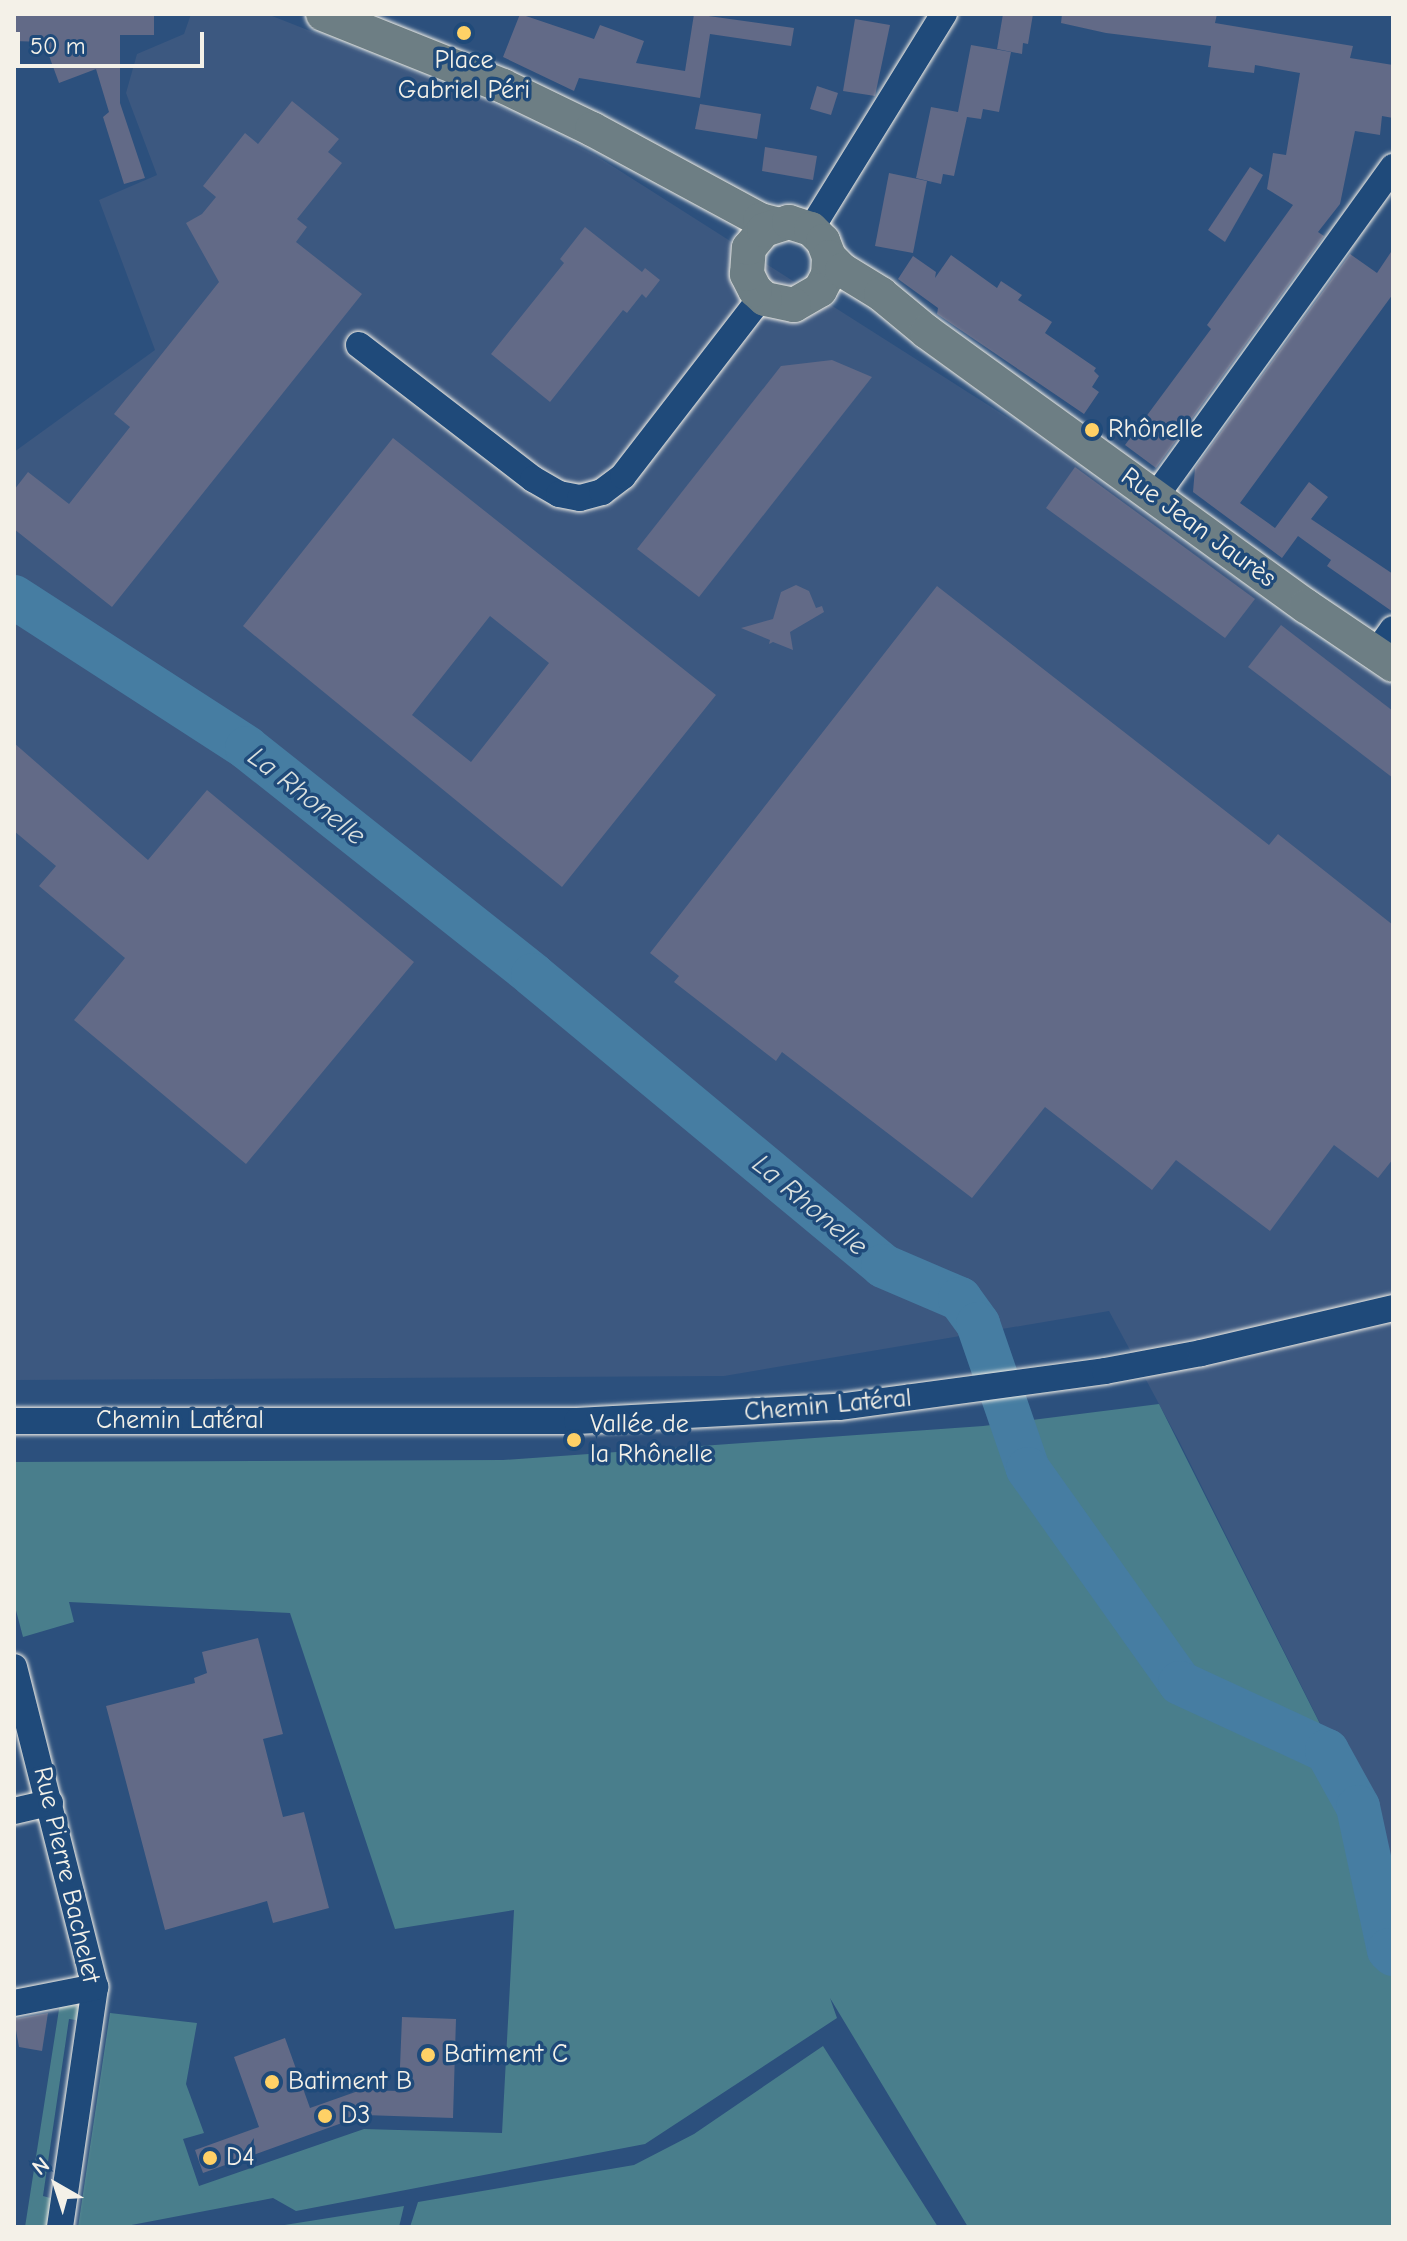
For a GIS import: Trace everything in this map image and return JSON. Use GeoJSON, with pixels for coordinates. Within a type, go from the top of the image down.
{"type":"FeatureCollection","features":[{"type":"Feature","properties":{"kind":"main road","name":"Rue Jean Jaurès"},"geometry":{"type":"LineString","coordinates":[[323,14],[503,86],[592,129],[760,220],[776,224],[794,223],[927,332],[1155,497],[1387,649]]}},
{"type":"Feature","properties":{"kind":"main road","name":"Rue Jean Jaurès"},"geometry":{"type":"LineString","coordinates":[[677,177],[719,218],[747,257],[749,278],[762,296],[790,306],[814,296],[863,306],[927,332]]}},
{"type":"Feature","properties":{"kind":"main road"},"geometry":{"type":"LineString","coordinates":[[747,257],[757,236],[776,224]]}},
{"type":"Feature","properties":{"kind":"main road"},"geometry":{"type":"LineString","coordinates":[[814,296],[827,279],[820,243]]}},
{"type":"Feature","properties":{"kind":"street"},"geometry":{"type":"LineString","coordinates":[[820,243],[944,14]]}},
{"type":"Feature","properties":{"kind":"street"},"geometry":{"type":"LineString","coordinates":[[1155,497],[1393,167]]}},
{"type":"Feature","properties":{"kind":"street"},"geometry":{"type":"LineString","coordinates":[[359,345],[533,479],[559,494],[580,498],[602,492],[623,476],[762,296]]}},
{"type":"Feature","properties":{"kind":"street","name":"Chemin Latéral"},"geometry":{"type":"LineString","coordinates":[[14,1421],[577,1421],[839,1407],[981,1390],[1201,1353],[1393,1308]]}},
{"type":"Feature","properties":{"kind":"street","name":"Rue Pierre Bachelet"},"geometry":{"type":"LineString","coordinates":[[14,1667],[95,1987],[60,2227]]}},
{"type":"Feature","properties":{"kind":"street"},"geometry":{"type":"LineString","coordinates":[[14,1811],[50,1803]]}},
{"type":"Feature","properties":{"kind":"street"},"geometry":{"type":"LineString","coordinates":[[14,2003],[95,1987]]}},
{"type":"Feature","properties":{"kind":"shaded area"},"geometry":{"type":"Polygon","coordinates":[[[191,14],[267,14],[486,100],[595,155],[1040,438],[1318,640],[1393,686],[1393,1869],[1180,1443],[1109,1311],[724,1376],[14,1380],[14,452],[155,350],[99,200],[157,175],[126,93],[137,54],[184,34],[191,14]]]}},
{"type":"Feature","properties":{"kind":"green space"},"geometry":{"type":"Polygon","coordinates":[[[1159,1404],[1393,1869],[1393,2227],[968,2227],[830,1998],[837,2018],[645,2144],[296,2211],[273,2198],[121,2227],[78,2227],[110,2013],[197,2023],[186,2084],[204,2133],[183,2139],[199,2186],[364,2129],[502,2133],[514,1910],[395,1929],[290,1613],[69,1602],[74,1622],[23,1637],[14,1603],[14,1462],[503,1460],[983,1426],[1159,1404]]]}},
{"type":"Feature","properties":{"kind":"green space"},"geometry":{"type":"Polygon","coordinates":[[[60,2003],[72,2003],[81,2009],[82,2021],[69,2019],[43,2196],[54,2199],[49,2227],[25,2227],[60,2003]]]}},
{"type":"Feature","properties":{"kind":"green space"},"geometry":{"type":"Polygon","coordinates":[[[823,2046],[938,2227],[410,2227],[418,2202],[634,2165],[694,2134],[823,2046]]]}},
{"type":"Feature","properties":{"kind":"green space"},"geometry":{"type":"Polygon","coordinates":[[[404,2206],[399,2227],[272,2227],[404,2206]]]}},
{"type":"Feature","properties":{"kind":"building"},"geometry":{"type":"Polygon","coordinates":[[[14,14],[154,14],[154,35],[120,35],[120,103],[145,178],[124,184],[103,117],[109,112],[96,69],[59,83],[44,42],[14,41],[14,14]]]}},
{"type":"Feature","properties":{"kind":"building"},"geometry":{"type":"Polygon","coordinates":[[[520,14],[594,39],[600,25],[644,41],[636,63],[685,71],[694,14],[794,28],[791,46],[710,34],[700,98],[579,78],[574,91],[503,57],[520,14]]]}},
{"type":"Feature","properties":{"kind":"building"},"geometry":{"type":"Polygon","coordinates":[[[1003,14],[1033,14],[1028,44],[1023,43],[1022,54],[997,49],[1003,14]]]}},
{"type":"Feature","properties":{"kind":"building"},"geometry":{"type":"Polygon","coordinates":[[[1062,14],[1217,14],[1215,23],[1353,46],[1350,58],[1393,65],[1393,118],[1382,116],[1380,135],[1355,131],[1340,204],[1318,232],[1324,236],[1156,468],[1125,445],[1211,329],[1207,325],[1293,205],[1267,189],[1273,153],[1286,155],[1300,73],[1255,65],[1254,73],[1208,67],[1211,46],[1106,33],[1061,23],[1062,14]]]}},
{"type":"Feature","properties":{"kind":"building"},"geometry":{"type":"Polygon","coordinates":[[[855,19],[890,25],[875,96],[843,91],[855,19]]]}},
{"type":"Feature","properties":{"kind":"building"},"geometry":{"type":"Polygon","coordinates":[[[971,45],[1011,52],[999,112],[983,109],[981,119],[967,117],[954,176],[943,174],[941,184],[916,178],[931,107],[958,112],[971,45]]]}},
{"type":"Feature","properties":{"kind":"building"},"geometry":{"type":"Polygon","coordinates":[[[817,86],[838,93],[831,115],[810,109],[817,86]]]}},
{"type":"Feature","properties":{"kind":"building"},"geometry":{"type":"Polygon","coordinates":[[[292,101],[339,139],[328,152],[342,163],[297,219],[307,227],[296,242],[362,294],[112,607],[14,529],[14,490],[28,472],[69,504],[130,427],[114,414],[219,282],[186,223],[202,214],[216,197],[203,186],[245,133],[258,144],[292,101]]]}},
{"type":"Feature","properties":{"kind":"building"},"geometry":{"type":"Polygon","coordinates":[[[700,104],[761,114],[757,139],[695,129],[700,104]]]}},
{"type":"Feature","properties":{"kind":"building"},"geometry":{"type":"Polygon","coordinates":[[[765,147],[817,156],[813,180],[762,171],[765,147]]]}},
{"type":"Feature","properties":{"kind":"building"},"geometry":{"type":"Polygon","coordinates":[[[1250,167],[1263,175],[1225,242],[1208,230],[1250,167]]]}},
{"type":"Feature","properties":{"kind":"building"},"geometry":{"type":"Polygon","coordinates":[[[889,173],[927,181],[913,253],[875,246],[889,173]]]}},
{"type":"Feature","properties":{"kind":"building"},"geometry":{"type":"Polygon","coordinates":[[[585,227],[642,272],[645,268],[660,280],[646,298],[642,294],[627,313],[623,310],[550,402],[491,354],[564,263],[560,259],[585,227]]]}},
{"type":"Feature","properties":{"kind":"building"},"geometry":{"type":"Polygon","coordinates":[[[1393,249],[1393,294],[1240,503],[1275,528],[1309,482],[1328,497],[1311,519],[1393,574],[1393,612],[1327,566],[1331,560],[1298,536],[1282,558],[1193,492],[1195,468],[1350,254],[1377,273],[1393,249]]]}},
{"type":"Feature","properties":{"kind":"building"},"geometry":{"type":"Polygon","coordinates":[[[951,255],[997,288],[1001,281],[1022,295],[1018,300],[1052,322],[1045,333],[1096,368],[1094,371],[1099,376],[1092,387],[1099,392],[1084,414],[937,314],[938,308],[898,279],[913,256],[936,272],[935,278],[951,255]]]}},
{"type":"Feature","properties":{"kind":"building"},"geometry":{"type":"Polygon","coordinates":[[[832,360],[872,377],[699,597],[637,549],[781,366],[832,360]]]}},
{"type":"Feature","properties":{"kind":"building"},"geometry":{"type":"Polygon","coordinates":[[[393,438],[716,695],[562,887],[243,626],[393,438]],[[490,616],[412,715],[471,762],[549,663],[490,616]]]}},
{"type":"Feature","properties":{"kind":"building"},"geometry":{"type":"Polygon","coordinates":[[[1075,467],[1255,599],[1225,638],[1046,508],[1075,467]]]}},
{"type":"Feature","properties":{"kind":"building"},"geometry":{"type":"Polygon","coordinates":[[[796,585],[809,591],[816,608],[822,606],[824,612],[790,632],[793,650],[773,642],[769,644],[770,640],[741,628],[773,619],[781,592],[796,585]]]}},
{"type":"Feature","properties":{"kind":"building"},"geometry":{"type":"Polygon","coordinates":[[[937,586],[1269,845],[1278,834],[1393,925],[1393,1159],[1378,1178],[1334,1145],[1270,1231],[1176,1160],[1152,1190],[1045,1107],[972,1198],[782,1052],[776,1061],[674,982],[679,976],[650,953],[937,586]]]}},
{"type":"Feature","properties":{"kind":"building"},"geometry":{"type":"Polygon","coordinates":[[[1281,625],[1393,711],[1393,778],[1248,667],[1281,625]]]}},
{"type":"Feature","properties":{"kind":"building"},"geometry":{"type":"Polygon","coordinates":[[[14,743],[148,860],[207,790],[414,962],[246,1164],[74,1020],[125,958],[39,886],[56,866],[14,831],[14,743]]]}},
{"type":"Feature","properties":{"kind":"building"},"geometry":{"type":"Polygon","coordinates":[[[258,1638],[283,1734],[263,1739],[283,1817],[304,1812],[329,1908],[273,1923],[267,1901],[165,1930],[106,1706],[195,1683],[194,1678],[207,1673],[202,1652],[258,1638]]]}},
{"type":"Feature","properties":{"kind":"building"},"geometry":{"type":"Polygon","coordinates":[[[48,2013],[42,2051],[19,2047],[14,2019],[48,2013]]]}},
{"type":"Feature","properties":{"kind":"building"},"geometry":{"type":"Polygon","coordinates":[[[402,2017],[456,2019],[453,2118],[364,2115],[203,2173],[195,2150],[259,2127],[234,2057],[285,2038],[310,2108],[361,2090],[399,2091],[402,2017]]]}},
{"type":"Feature","properties":{"kind":"waterway","name":"La Rhonelle"},"geometry":{"type":"LineString","coordinates":[[14,597],[247,748],[533,975],[883,1266],[960,1299],[978,1324],[1028,1469],[1180,1683],[1327,1751],[1358,1807],[1389,1950],[1393,1954]]}},
{"type":"Feature","properties":{"kind":"place","name":"Place Gabriel Péri"},"geometry":{"type":"Point","coordinates":[464,33]}},
{"type":"Feature","properties":{"kind":"place","name":"Rhônelle"},"geometry":{"type":"Point","coordinates":[1092,430]}},
{"type":"Feature","properties":{"kind":"place","name":"Vallée de la Rhônelle"},"geometry":{"type":"Point","coordinates":[574,1440]}},
{"type":"Feature","properties":{"kind":"place","name":"Batiment C"},"geometry":{"type":"Point","coordinates":[428,2055]}},
{"type":"Feature","properties":{"kind":"place","name":"Batiment B"},"geometry":{"type":"Point","coordinates":[272,2082]}},
{"type":"Feature","properties":{"kind":"place","name":"D3"},"geometry":{"type":"Point","coordinates":[325,2116]}},
{"type":"Feature","properties":{"kind":"place","name":"D4"},"geometry":{"type":"Point","coordinates":[210,2158]}}]}
